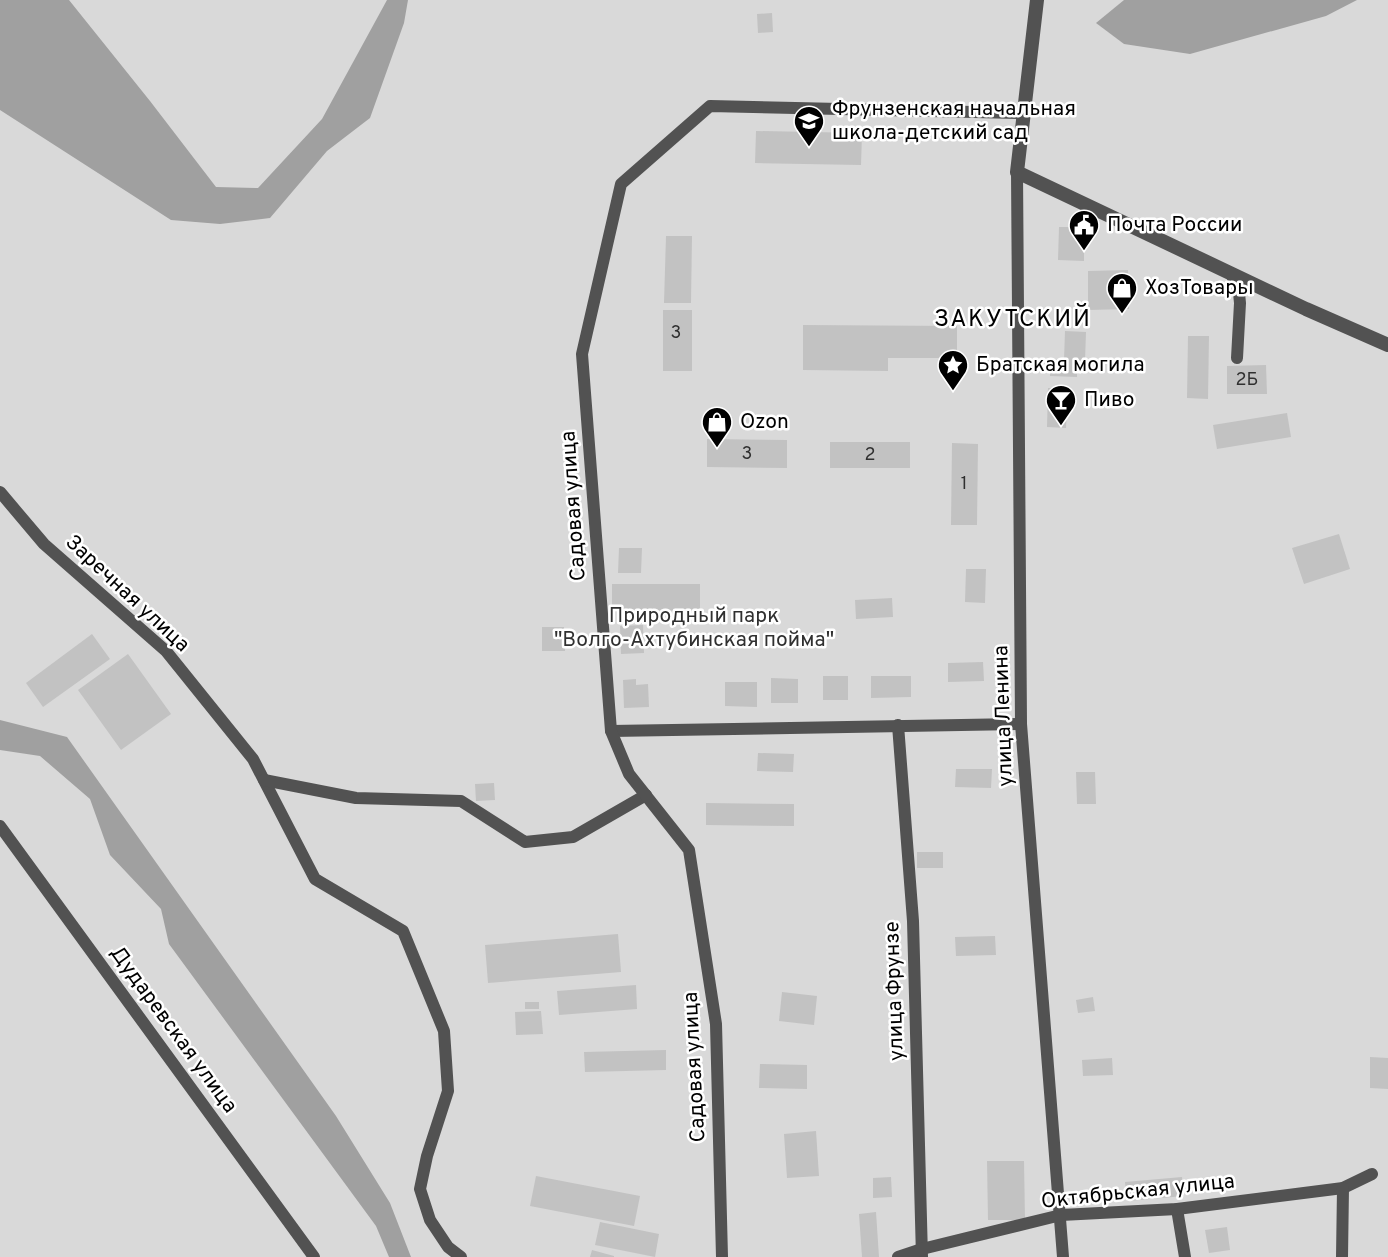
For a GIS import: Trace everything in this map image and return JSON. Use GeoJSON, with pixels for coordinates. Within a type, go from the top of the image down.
{"type":"FeatureCollection","features":[{"type":"Feature","properties":{"kind":"street"},"geometry":{"type":"LineString","coordinates":[[1037,0],[1017,172],[1388,345]]}},
{"type":"Feature","properties":{"kind":"street","name":"Садовая улица"},"geometry":{"type":"LineString","coordinates":[[722,1257],[716,1024],[689,850],[629,774],[611,732],[582,354],[621,184],[710,106],[1022,113]]}},
{"type":"Feature","properties":{"kind":"street","name":"улица Ленина"},"geometry":{"type":"LineString","coordinates":[[1017,172],[1021,724],[1063,1257]]}},
{"type":"Feature","properties":{"kind":"street"},"geometry":{"type":"LineString","coordinates":[[1231,273],[1240,303],[1237,358]]}},
{"type":"Feature","properties":{"kind":"street","name":"Заречная улица"},"geometry":{"type":"LineString","coordinates":[[0,492],[44,544],[166,650],[253,759],[315,879],[403,931],[444,1031],[447,1091],[426,1156],[420,1189],[430,1220],[447,1247],[460,1257]]}},
{"type":"Feature","properties":{"kind":"street"},"geometry":{"type":"LineString","coordinates":[[611,732],[1021,724]]}},
{"type":"Feature","properties":{"kind":"street","name":"улица Фрунзе"},"geometry":{"type":"LineString","coordinates":[[898,725],[913,921],[922,1253]]}},
{"type":"Feature","properties":{"kind":"street"},"geometry":{"type":"LineString","coordinates":[[264,780],[356,798],[461,801],[525,842],[573,837],[646,795]]}},
{"type":"Feature","properties":{"kind":"street","name":"Дударевская улица"},"geometry":{"type":"LineString","coordinates":[[0,825],[314,1257]]}},
{"type":"Feature","properties":{"kind":"street","name":"Октябрьская улица"},"geometry":{"type":"LineString","coordinates":[[898,1257],[922,1253],[1061,1215],[1177,1209],[1343,1188],[1372,1174]]}},
{"type":"Feature","properties":{"kind":"street"},"geometry":{"type":"LineString","coordinates":[[1342,1257],[1343,1188]]}},
{"type":"Feature","properties":{"kind":"street"},"geometry":{"type":"LineString","coordinates":[[1177,1209],[1185,1257]]}},
{"type":"Feature","properties":{"kind":"green space","name":"Природный парк \"Волго-Ахтубинская пойма\""},"geometry":{"type":"Polygon","coordinates":[[[0,0],[1388,0],[1388,1257],[0,1257],[0,0]]]}},
{"type":"Feature","properties":{"kind":"shaded area"},"geometry":{"type":"Polygon","coordinates":[[[0,0],[69,0],[216,187],[258,188],[322,119],[387,0],[408,0],[404,23],[370,118],[327,151],[270,218],[220,224],[171,220],[0,110],[0,0]]]}},
{"type":"Feature","properties":{"kind":"shaded area"},"geometry":{"type":"Polygon","coordinates":[[[1124,0],[1357,0],[1326,16],[1190,54],[1124,44],[1096,23],[1124,0]]]}},
{"type":"Feature","properties":{"kind":"shaded area"},"geometry":{"type":"Polygon","coordinates":[[[0,720],[67,737],[336,1116],[390,1203],[411,1257],[389,1257],[376,1226],[169,944],[161,909],[110,855],[90,799],[40,756],[0,750],[0,720]]]}},
{"type":"Feature","properties":{"kind":"building"},"geometry":{"type":"Polygon","coordinates":[[[772,13],[773,32],[758,33],[757,14],[772,13]]]}},
{"type":"Feature","properties":{"kind":"building","name":"Фрунзенская начальная школа-детский сад"},"geometry":{"type":"Polygon","coordinates":[[[756,131],[862,133],[861,165],[755,163],[756,131]]]}},
{"type":"Feature","properties":{"kind":"building"},"geometry":{"type":"Polygon","coordinates":[[[1059,227],[1084,227],[1084,261],[1058,260],[1059,227]]]}},
{"type":"Feature","properties":{"kind":"building"},"geometry":{"type":"Polygon","coordinates":[[[666,236],[692,236],[691,303],[664,303],[666,236]]]}},
{"type":"Feature","properties":{"kind":"building"},"geometry":{"type":"Polygon","coordinates":[[[1128,270],[1129,309],[1088,310],[1088,271],[1128,270]]]}},
{"type":"Feature","properties":{"kind":"building"},"geometry":{"type":"Polygon","coordinates":[[[663,310],[692,310],[692,371],[663,371],[663,310]]]}},
{"type":"Feature","properties":{"kind":"building"},"geometry":{"type":"Polygon","coordinates":[[[803,325],[957,326],[957,358],[888,358],[888,371],[803,370],[803,325]]]}},
{"type":"Feature","properties":{"kind":"building"},"geometry":{"type":"Polygon","coordinates":[[[1065,331],[1086,332],[1085,361],[1077,360],[1077,377],[1050,376],[1050,359],[1064,360],[1065,331]]]}},
{"type":"Feature","properties":{"kind":"building"},"geometry":{"type":"Polygon","coordinates":[[[1188,336],[1209,336],[1208,399],[1187,398],[1188,336]]]}},
{"type":"Feature","properties":{"kind":"building"},"geometry":{"type":"Polygon","coordinates":[[[1266,365],[1267,394],[1227,394],[1227,366],[1266,365]]]}},
{"type":"Feature","properties":{"kind":"building"},"geometry":{"type":"Polygon","coordinates":[[[1048,388],[1068,388],[1066,428],[1047,427],[1048,388]]]}},
{"type":"Feature","properties":{"kind":"building"},"geometry":{"type":"Polygon","coordinates":[[[1287,413],[1291,437],[1217,449],[1213,425],[1287,413]]]}},
{"type":"Feature","properties":{"kind":"building"},"geometry":{"type":"Polygon","coordinates":[[[707,439],[787,440],[787,468],[707,467],[707,439]]]}},
{"type":"Feature","properties":{"kind":"building"},"geometry":{"type":"Polygon","coordinates":[[[830,442],[910,442],[910,468],[830,468],[830,442]]]}},
{"type":"Feature","properties":{"kind":"building"},"geometry":{"type":"Polygon","coordinates":[[[952,443],[978,444],[977,525],[951,525],[952,443]]]}},
{"type":"Feature","properties":{"kind":"building"},"geometry":{"type":"Polygon","coordinates":[[[1339,534],[1350,569],[1304,584],[1292,548],[1339,534]]]}},
{"type":"Feature","properties":{"kind":"building"},"geometry":{"type":"Polygon","coordinates":[[[619,548],[642,548],[641,573],[618,573],[619,548]]]}},
{"type":"Feature","properties":{"kind":"building"},"geometry":{"type":"Polygon","coordinates":[[[966,569],[986,569],[985,603],[965,602],[966,569]]]}},
{"type":"Feature","properties":{"kind":"building"},"geometry":{"type":"Polygon","coordinates":[[[612,584],[700,584],[700,611],[612,610],[612,584]]]}},
{"type":"Feature","properties":{"kind":"building"},"geometry":{"type":"Polygon","coordinates":[[[892,598],[893,617],[856,619],[855,600],[892,598]]]}},
{"type":"Feature","properties":{"kind":"building"},"geometry":{"type":"Polygon","coordinates":[[[643,625],[644,653],[621,654],[620,626],[643,625]]]}},
{"type":"Feature","properties":{"kind":"building"},"geometry":{"type":"Polygon","coordinates":[[[542,627],[564,627],[565,651],[542,651],[542,627]]]}},
{"type":"Feature","properties":{"kind":"building"},"geometry":{"type":"Polygon","coordinates":[[[92,634],[110,659],[43,707],[26,683],[92,634]]]}},
{"type":"Feature","properties":{"kind":"building"},"geometry":{"type":"Polygon","coordinates":[[[128,654],[171,714],[121,750],[78,690],[128,654]]]}},
{"type":"Feature","properties":{"kind":"building"},"geometry":{"type":"Polygon","coordinates":[[[983,662],[984,681],[948,682],[948,663],[983,662]]]}},
{"type":"Feature","properties":{"kind":"building"},"geometry":{"type":"Polygon","coordinates":[[[823,676],[848,676],[848,700],[823,700],[823,676]]]}},
{"type":"Feature","properties":{"kind":"building"},"geometry":{"type":"Polygon","coordinates":[[[871,676],[911,676],[911,697],[871,698],[871,676]]]}},
{"type":"Feature","properties":{"kind":"building"},"geometry":{"type":"Polygon","coordinates":[[[771,678],[798,679],[798,703],[771,703],[771,678]]]}},
{"type":"Feature","properties":{"kind":"building"},"geometry":{"type":"Polygon","coordinates":[[[636,679],[636,685],[648,684],[649,707],[624,708],[623,680],[636,679]]]}},
{"type":"Feature","properties":{"kind":"building"},"geometry":{"type":"Polygon","coordinates":[[[725,682],[757,682],[757,707],[725,706],[725,682]]]}},
{"type":"Feature","properties":{"kind":"building"},"geometry":{"type":"Polygon","coordinates":[[[758,753],[794,754],[793,772],[757,771],[758,753]]]}},
{"type":"Feature","properties":{"kind":"building"},"geometry":{"type":"Polygon","coordinates":[[[956,769],[992,769],[991,788],[955,787],[956,769]]]}},
{"type":"Feature","properties":{"kind":"building"},"geometry":{"type":"Polygon","coordinates":[[[1076,772],[1095,772],[1096,804],[1077,804],[1076,772]]]}},
{"type":"Feature","properties":{"kind":"building"},"geometry":{"type":"Polygon","coordinates":[[[494,783],[495,800],[476,801],[475,784],[494,783]]]}},
{"type":"Feature","properties":{"kind":"building"},"geometry":{"type":"Polygon","coordinates":[[[706,803],[794,804],[794,826],[706,825],[706,803]]]}},
{"type":"Feature","properties":{"kind":"building"},"geometry":{"type":"Polygon","coordinates":[[[917,852],[943,852],[943,868],[917,868],[917,852]]]}},
{"type":"Feature","properties":{"kind":"building"},"geometry":{"type":"Polygon","coordinates":[[[618,934],[621,972],[488,983],[485,945],[618,934]]]}},
{"type":"Feature","properties":{"kind":"building"},"geometry":{"type":"Polygon","coordinates":[[[995,936],[996,955],[956,956],[955,937],[995,936]]]}},
{"type":"Feature","properties":{"kind":"building"},"geometry":{"type":"Polygon","coordinates":[[[636,985],[637,1009],[559,1015],[557,991],[636,985]]]}},
{"type":"Feature","properties":{"kind":"building"},"geometry":{"type":"Polygon","coordinates":[[[782,992],[817,996],[814,1025],[779,1021],[782,992]]]}},
{"type":"Feature","properties":{"kind":"building"},"geometry":{"type":"Polygon","coordinates":[[[1093,997],[1095,1011],[1078,1013],[1076,1000],[1093,997]]]}},
{"type":"Feature","properties":{"kind":"building"},"geometry":{"type":"Polygon","coordinates":[[[525,1002],[539,1002],[539,1009],[525,1009],[525,1002]]]}},
{"type":"Feature","properties":{"kind":"building"},"geometry":{"type":"Polygon","coordinates":[[[541,1011],[543,1034],[516,1035],[515,1012],[541,1011]]]}},
{"type":"Feature","properties":{"kind":"building"},"geometry":{"type":"Polygon","coordinates":[[[666,1050],[666,1070],[585,1072],[584,1052],[666,1050]]]}},
{"type":"Feature","properties":{"kind":"building"},"geometry":{"type":"Polygon","coordinates":[[[1370,1057],[1388,1058],[1388,1089],[1370,1088],[1370,1057]]]}},
{"type":"Feature","properties":{"kind":"building"},"geometry":{"type":"Polygon","coordinates":[[[1112,1058],[1113,1075],[1083,1076],[1082,1060],[1112,1058]]]}},
{"type":"Feature","properties":{"kind":"building"},"geometry":{"type":"Polygon","coordinates":[[[760,1064],[807,1065],[807,1089],[759,1088],[760,1064]]]}},
{"type":"Feature","properties":{"kind":"building"},"geometry":{"type":"Polygon","coordinates":[[[816,1131],[819,1176],[787,1178],[784,1134],[816,1131]]]}},
{"type":"Feature","properties":{"kind":"building"},"geometry":{"type":"Polygon","coordinates":[[[987,1161],[1024,1161],[1025,1220],[988,1220],[987,1161]]]}},
{"type":"Feature","properties":{"kind":"building"},"geometry":{"type":"Polygon","coordinates":[[[536,1176],[640,1196],[634,1226],[530,1206],[536,1176]]]}},
{"type":"Feature","properties":{"kind":"building"},"geometry":{"type":"Polygon","coordinates":[[[891,1177],[892,1197],[873,1198],[873,1178],[891,1177]]]}},
{"type":"Feature","properties":{"kind":"building"},"geometry":{"type":"Polygon","coordinates":[[[1182,1177],[1184,1196],[1127,1201],[1125,1182],[1182,1177]]]}},
{"type":"Feature","properties":{"kind":"building"},"geometry":{"type":"Polygon","coordinates":[[[876,1212],[879,1257],[862,1257],[859,1214],[876,1212]]]}},
{"type":"Feature","properties":{"kind":"building"},"geometry":{"type":"Polygon","coordinates":[[[600,1222],[659,1234],[655,1257],[595,1245],[600,1222]]]}},
{"type":"Feature","properties":{"kind":"building"},"geometry":{"type":"Polygon","coordinates":[[[1227,1227],[1230,1250],[1209,1253],[1205,1230],[1227,1227]]]}},
{"type":"Feature","properties":{"kind":"building"},"geometry":{"type":"Polygon","coordinates":[[[592,1250],[614,1256],[614,1257],[590,1257],[592,1250]]]}},
{"type":"Feature","properties":{"kind":"place","name":"Фрунзенская начальная школа-детский сад"},"geometry":{"type":"Point","coordinates":[809,148]}},
{"type":"Feature","properties":{"kind":"place","name":"Почта России"},"geometry":{"type":"Point","coordinates":[1084,252]}},
{"type":"Feature","properties":{"kind":"place","name":"ХозТовары"},"geometry":{"type":"Point","coordinates":[1122,315]}},
{"type":"Feature","properties":{"kind":"place","name":"Братская могила"},"geometry":{"type":"Point","coordinates":[953,392]}},
{"type":"Feature","properties":{"kind":"place","name":"Пиво"},"geometry":{"type":"Point","coordinates":[1061,427]}},
{"type":"Feature","properties":{"kind":"place","name":"Ozon"},"geometry":{"type":"Point","coordinates":[717,449]}},
{"type":"Feature","properties":{"kind":"district","name":"ЗАКУТСКИЙ"},"geometry":{"type":"Point","coordinates":[1013,320]}}]}
